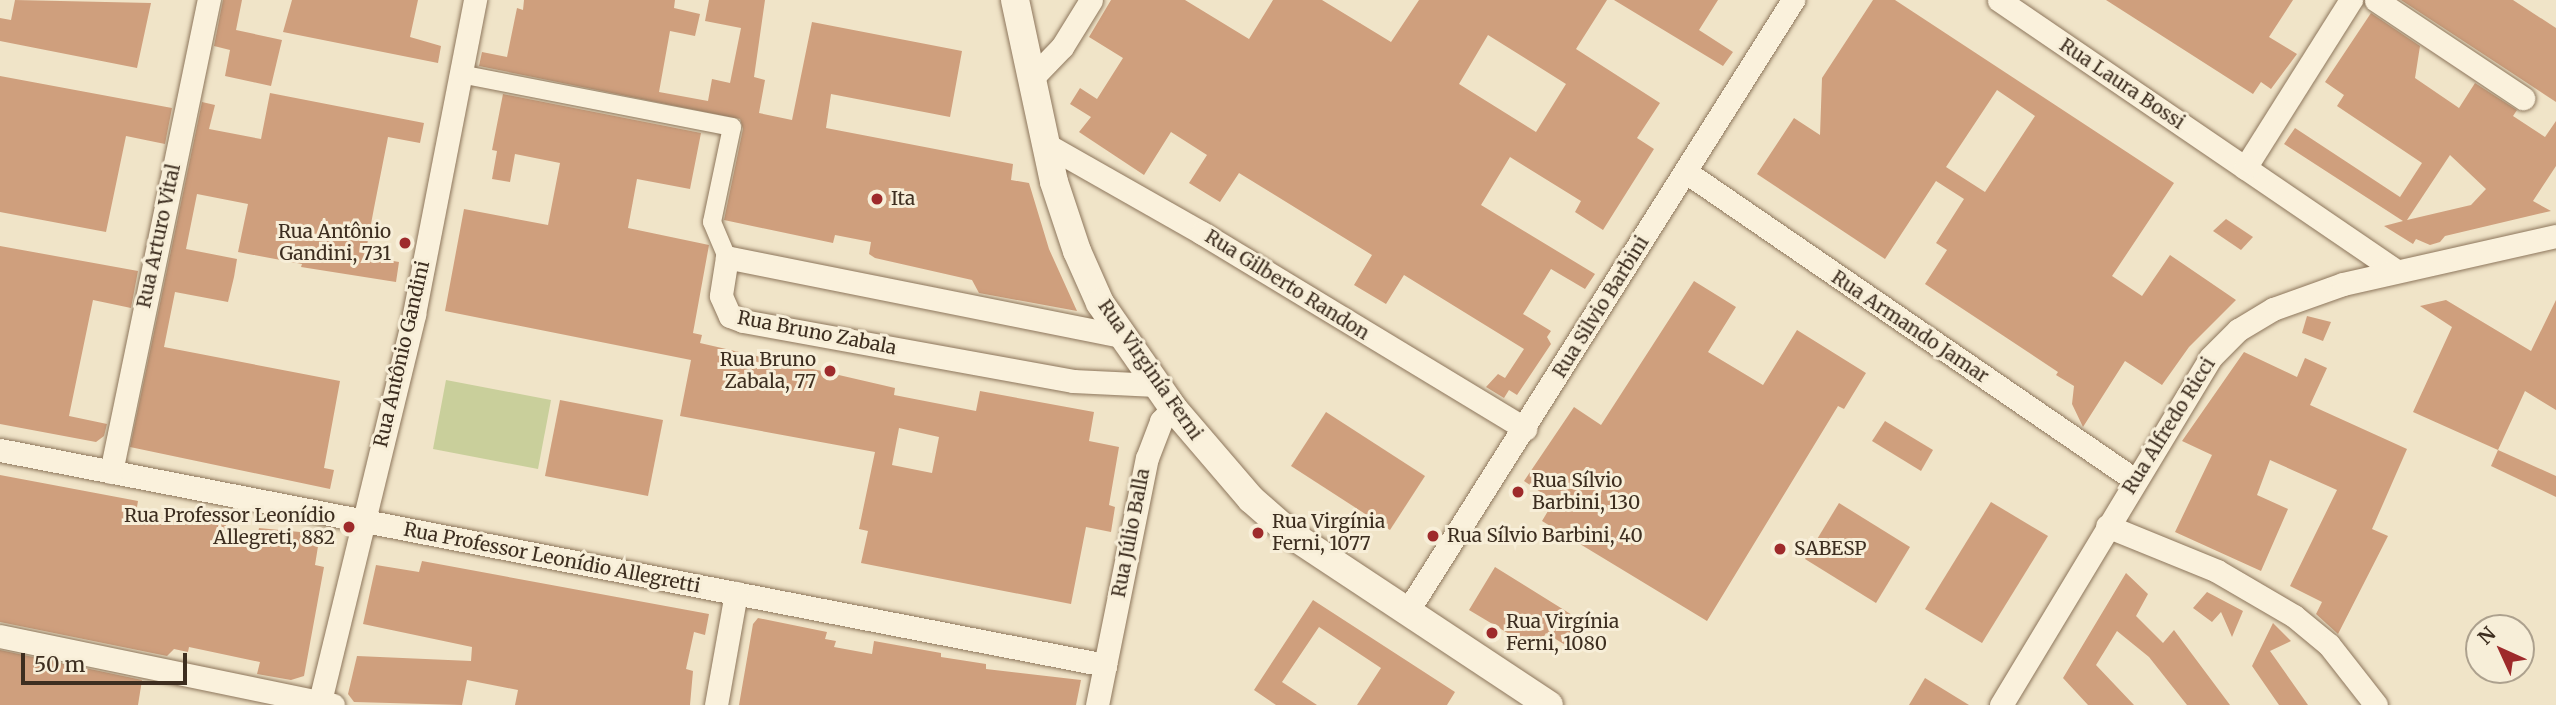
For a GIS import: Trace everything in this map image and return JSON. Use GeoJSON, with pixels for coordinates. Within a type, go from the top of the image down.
{"type":"FeatureCollection","features":[{"type":"Feature","properties":{"kind":"street","name":"Rua Arturo Vital"},"geometry":{"type":"LineString","coordinates":[[111,472],[209,0]]}},
{"type":"Feature","properties":{"kind":"street","name":"Rua Antônio Gandini"},"geometry":{"type":"LineString","coordinates":[[324,704],[361,523],[414,314],[475,0]]}},
{"type":"Feature","properties":{"kind":"street","name":"Rua Virginía Ferni"},"geometry":{"type":"LineString","coordinates":[[1015,0],[1046,145],[1077,250],[1121,336],[1172,408],[1251,499],[1292,535],[1549,705]]}},
{"type":"Feature","properties":{"kind":"street"},"geometry":{"type":"LineString","coordinates":[[1032,78],[1062,47],[1091,0]]}},
{"type":"Feature","properties":{"kind":"street","name":"Rua Silvio Barbini"},"geometry":{"type":"LineString","coordinates":[[1407,612],[1525,429],[1793,0]]}},
{"type":"Feature","properties":{"kind":"street","name":"Rua Laura Bossi"},"geometry":{"type":"LineString","coordinates":[[1998,0],[2394,270]]}},
{"type":"Feature","properties":{"kind":"street"},"geometry":{"type":"LineString","coordinates":[[2245,168],[2351,0]]}},
{"type":"Feature","properties":{"kind":"street"},"geometry":{"type":"LineString","coordinates":[[2376,0],[2523,98]]}},
{"type":"Feature","properties":{"kind":"street"},"geometry":{"type":"LineString","coordinates":[[460,74],[732,127],[712,222],[727,257],[1121,336]]}},
{"type":"Feature","properties":{"kind":"street","name":"Rua Gilberto Randon"},"geometry":{"type":"LineString","coordinates":[[1046,145],[1202,233],[1525,429]]}},
{"type":"Feature","properties":{"kind":"street","name":"Rua Armando Jamar"},"geometry":{"type":"LineString","coordinates":[[1686,172],[2135,480]]}},
{"type":"Feature","properties":{"kind":"street","name":"Rua Alfredo Ricci"},"geometry":{"type":"LineString","coordinates":[[2001,705],[2210,358],[2238,330],[2273,309],[2394,270],[2556,236]]}},
{"type":"Feature","properties":{"kind":"street","name":"Rua Bruno Zabala"},"geometry":{"type":"LineString","coordinates":[[727,257],[722,305],[730,316],[743,321],[1073,381],[1156,386]]}},
{"type":"Feature","properties":{"kind":"street","name":"Rua Júlio Balla"},"geometry":{"type":"LineString","coordinates":[[1097,705],[1147,458],[1161,421],[1172,408]]}},
{"type":"Feature","properties":{"kind":"street","name":"Rua Professor Leonídio Allegretti"},"geometry":{"type":"LineString","coordinates":[[0,450],[361,523],[1105,664]]}},
{"type":"Feature","properties":{"kind":"street"},"geometry":{"type":"LineString","coordinates":[[2107,526],[2217,571],[2294,616],[2329,645],[2376,705]]}},
{"type":"Feature","properties":{"kind":"street"},"geometry":{"type":"LineString","coordinates":[[716,705],[736,593]]}},
{"type":"Feature","properties":{"kind":"street"},"geometry":{"type":"LineString","coordinates":[[0,636],[324,704]]}},
{"type":"Feature","properties":{"kind":"green space"},"geometry":{"type":"Polygon","coordinates":[[[446,380],[551,400],[538,469],[433,449],[446,380]]]}},
{"type":"Feature","properties":{"kind":"building"},"geometry":{"type":"Polygon","coordinates":[[[15,0],[151,3],[137,68],[0,41],[0,18],[11,20],[15,0]]]}},
{"type":"Feature","properties":{"kind":"building"},"geometry":{"type":"Polygon","coordinates":[[[223,0],[242,0],[236,30],[282,40],[271,86],[225,76],[230,50],[214,46],[223,0]]]}},
{"type":"Feature","properties":{"kind":"building"},"geometry":{"type":"Polygon","coordinates":[[[292,0],[418,0],[410,37],[441,46],[438,63],[283,32],[292,0]]]}},
{"type":"Feature","properties":{"kind":"building"},"geometry":{"type":"Polygon","coordinates":[[[524,0],[675,0],[674,8],[700,14],[695,36],[670,31],[659,92],[708,101],[712,79],[730,83],[741,28],[705,21],[709,0],[765,0],[754,77],[765,80],[759,113],[792,120],[812,22],[962,51],[950,117],[831,94],[826,128],[1013,164],[1011,180],[1029,183],[1049,249],[1077,311],[979,293],[972,280],[875,258],[869,254],[871,242],[835,235],[833,243],[724,220],[743,129],[740,119],[479,66],[482,52],[507,57],[517,8],[523,10],[524,0]]]}},
{"type":"Feature","properties":{"kind":"building"},"geometry":{"type":"Polygon","coordinates":[[[1111,0],[1185,0],[1249,39],[1273,0],[1322,0],[1391,42],[1419,0],[1607,0],[1576,49],[1660,103],[1637,138],[1654,149],[1603,230],[1575,212],[1581,201],[1510,157],[1481,205],[1595,274],[1585,289],[1551,269],[1523,314],[1551,331],[1547,337],[1551,344],[1517,395],[1509,390],[1504,398],[1486,387],[1498,374],[1505,378],[1524,349],[1404,275],[1386,304],[1354,285],[1372,255],[1239,173],[1220,202],[1189,183],[1207,155],[1171,132],[1144,175],[1079,132],[1091,117],[1070,104],[1080,88],[1097,99],[1123,58],[1089,37],[1111,0]],[[1488,35],[1459,84],[1536,132],[1566,84],[1488,35]]]}},
{"type":"Feature","properties":{"kind":"building"},"geometry":{"type":"Polygon","coordinates":[[[1614,0],[1718,0],[1699,30],[1733,52],[1723,66],[1614,0]]]}},
{"type":"Feature","properties":{"kind":"building"},"geometry":{"type":"Polygon","coordinates":[[[1873,0],[1895,0],[2174,183],[2112,276],[2142,296],[2170,255],[2236,300],[2189,347],[2162,385],[2125,361],[2083,427],[2072,404],[2074,386],[2056,375],[2058,372],[1925,284],[1947,250],[1936,243],[1964,199],[1936,181],[1885,259],[1757,174],[1794,118],[1820,135],[1822,78],[1873,0]],[[1997,90],[1946,167],[1985,192],[2035,116],[1997,90]]]}},
{"type":"Feature","properties":{"kind":"building"},"geometry":{"type":"Polygon","coordinates":[[[2106,0],[2293,0],[2269,37],[2297,54],[2271,89],[2261,82],[2253,94],[2106,0]]]}},
{"type":"Feature","properties":{"kind":"building"},"geometry":{"type":"Polygon","coordinates":[[[2401,0],[2513,0],[2556,28],[2556,102],[2401,0]]]}},
{"type":"Feature","properties":{"kind":"building"},"geometry":{"type":"Polygon","coordinates":[[[2371,13],[2420,46],[2415,78],[2459,108],[2475,83],[2517,110],[2513,116],[2545,137],[2556,121],[2556,166],[2533,201],[2551,211],[2445,236],[2440,242],[2430,245],[2416,239],[2413,244],[2384,226],[2403,221],[2284,144],[2295,128],[2400,197],[2422,163],[2337,106],[2344,95],[2325,82],[2371,13]],[[2450,155],[2407,220],[2471,205],[2486,189],[2450,155]]]}},
{"type":"Feature","properties":{"kind":"building"},"geometry":{"type":"Polygon","coordinates":[[[0,76],[172,108],[165,144],[126,136],[106,232],[0,212],[0,76]]]}},
{"type":"Feature","properties":{"kind":"building"},"geometry":{"type":"Polygon","coordinates":[[[270,93],[424,123],[420,143],[388,137],[365,256],[399,262],[396,282],[301,267],[302,264],[238,252],[248,204],[197,194],[186,249],[237,259],[234,277],[228,302],[175,292],[164,347],[340,381],[324,468],[334,470],[330,489],[130,447],[202,102],[215,105],[209,129],[261,139],[270,93]]]}},
{"type":"Feature","properties":{"kind":"building"},"geometry":{"type":"Polygon","coordinates":[[[503,94],[701,133],[690,189],[637,179],[628,228],[709,245],[693,333],[702,335],[700,343],[895,388],[894,395],[976,411],[980,391],[1094,412],[1089,441],[1119,447],[1109,505],[1115,507],[1111,532],[1086,527],[1071,604],[861,563],[868,531],[859,529],[875,452],[680,416],[691,360],[445,311],[464,209],[548,225],[560,163],[515,154],[510,182],[492,179],[497,151],[492,150],[503,94]],[[899,428],[892,465],[932,473],[939,437],[899,428]]]}},
{"type":"Feature","properties":{"kind":"building"},"geometry":{"type":"Polygon","coordinates":[[[2226,219],[2253,237],[2241,250],[2213,231],[2226,219]]]}},
{"type":"Feature","properties":{"kind":"building"},"geometry":{"type":"Polygon","coordinates":[[[0,246],[138,271],[131,308],[93,300],[69,416],[107,424],[104,436],[96,442],[0,424],[0,246]]]}},
{"type":"Feature","properties":{"kind":"building"},"geometry":{"type":"Polygon","coordinates":[[[1694,281],[1736,307],[1708,352],[1763,385],[1797,330],[1866,373],[1844,409],[1838,406],[1707,621],[1542,521],[1554,501],[1524,481],[1574,407],[1601,425],[1694,281]]]}},
{"type":"Feature","properties":{"kind":"building"},"geometry":{"type":"Polygon","coordinates":[[[2446,300],[2531,351],[2556,300],[2556,410],[2525,391],[2498,450],[2413,412],[2452,327],[2420,306],[2446,300]]]}},
{"type":"Feature","properties":{"kind":"building"},"geometry":{"type":"Polygon","coordinates":[[[2307,316],[2331,322],[2323,341],[2302,333],[2307,316]]]}},
{"type":"Feature","properties":{"kind":"building"},"geometry":{"type":"Polygon","coordinates":[[[2244,352],[2297,377],[2305,358],[2327,368],[2310,405],[2407,449],[2372,529],[2388,536],[2338,634],[2316,614],[2322,602],[2290,586],[2337,490],[2270,460],[2257,495],[2288,509],[2261,571],[2175,532],[2212,455],[2182,441],[2244,352]]]}},
{"type":"Feature","properties":{"kind":"building"},"geometry":{"type":"Polygon","coordinates":[[[560,400],[663,420],[648,496],[545,476],[560,400]]]}},
{"type":"Feature","properties":{"kind":"building"},"geometry":{"type":"Polygon","coordinates":[[[1326,412],[1425,476],[1390,530],[1291,466],[1326,412]]]}},
{"type":"Feature","properties":{"kind":"building"},"geometry":{"type":"Polygon","coordinates":[[[1885,421],[1933,450],[1921,471],[1872,441],[1885,421]]]}},
{"type":"Feature","properties":{"kind":"building"},"geometry":{"type":"Polygon","coordinates":[[[2498,450],[2556,476],[2556,497],[2491,466],[2498,450]]]}},
{"type":"Feature","properties":{"kind":"building"},"geometry":{"type":"Polygon","coordinates":[[[0,475],[138,501],[136,513],[198,525],[201,512],[227,517],[225,533],[257,538],[259,528],[310,533],[319,540],[315,565],[324,567],[304,676],[291,680],[257,674],[260,662],[189,647],[188,652],[174,649],[167,656],[0,622],[0,475]]]}},
{"type":"Feature","properties":{"kind":"building"},"geometry":{"type":"Polygon","coordinates":[[[1991,502],[2048,536],[1982,643],[1925,609],[1991,502]]]}},
{"type":"Feature","properties":{"kind":"building"},"geometry":{"type":"Polygon","coordinates":[[[1839,503],[1910,547],[1876,603],[1805,559],[1839,503]]]}},
{"type":"Feature","properties":{"kind":"building"},"geometry":{"type":"Polygon","coordinates":[[[422,561],[709,614],[705,635],[694,632],[686,669],[693,671],[690,705],[515,705],[518,690],[467,680],[462,705],[354,702],[348,694],[357,656],[471,661],[472,647],[363,624],[376,565],[419,572],[422,561]]]}},
{"type":"Feature","properties":{"kind":"building"},"geometry":{"type":"Polygon","coordinates":[[[1495,567],[1585,623],[1570,648],[1546,633],[1536,650],[1469,610],[1495,567]]]}},
{"type":"Feature","properties":{"kind":"building"},"geometry":{"type":"Polygon","coordinates":[[[2126,573],[2148,594],[2136,616],[2163,643],[2174,630],[2230,705],[2187,705],[2149,657],[2117,631],[2096,665],[2134,705],[2088,705],[2063,678],[2126,573]]]}},
{"type":"Feature","properties":{"kind":"building"},"geometry":{"type":"Polygon","coordinates":[[[2207,592],[2243,611],[2232,637],[2221,612],[2212,622],[2193,608],[2207,592]]]}},
{"type":"Feature","properties":{"kind":"building"},"geometry":{"type":"Polygon","coordinates":[[[1313,600],[1455,692],[1447,705],[1357,705],[1381,668],[1319,627],[1282,682],[1317,705],[1276,705],[1254,690],[1313,600]]]}},
{"type":"Feature","properties":{"kind":"building"},"geometry":{"type":"Polygon","coordinates":[[[758,618],[827,632],[825,639],[836,641],[834,647],[872,654],[874,641],[941,653],[941,657],[986,664],[986,669],[1081,680],[1076,705],[739,705],[753,624],[758,618]]]}},
{"type":"Feature","properties":{"kind":"building"},"geometry":{"type":"Polygon","coordinates":[[[2273,623],[2291,641],[2270,651],[2308,705],[2279,705],[2252,666],[2273,623]]]}},
{"type":"Feature","properties":{"kind":"building"},"geometry":{"type":"Polygon","coordinates":[[[0,650],[142,680],[138,705],[0,705],[0,650]]]}},
{"type":"Feature","properties":{"kind":"building"},"geometry":{"type":"Polygon","coordinates":[[[1925,678],[1969,705],[1909,705],[1925,678]]]}},
{"type":"Feature","properties":{"kind":"place","name":"Ita"},"geometry":{"type":"Point","coordinates":[877,199]}},
{"type":"Feature","properties":{"kind":"place","name":"Rua Antônio Gandini, 731"},"geometry":{"type":"Point","coordinates":[405,243]}},
{"type":"Feature","properties":{"kind":"place","name":"Rua Bruno Zabala, 77"},"geometry":{"type":"Point","coordinates":[830,371]}},
{"type":"Feature","properties":{"kind":"place","name":"Rua Sílvio Barbini, 130"},"geometry":{"type":"Point","coordinates":[1518,492]}},
{"type":"Feature","properties":{"kind":"place","name":"Rua Professor Leonídio Allegreti, 882"},"geometry":{"type":"Point","coordinates":[349,527]}},
{"type":"Feature","properties":{"kind":"place","name":"Rua Virgínia Ferni, 1077"},"geometry":{"type":"Point","coordinates":[1258,533]}},
{"type":"Feature","properties":{"kind":"place","name":"Rua Sílvio Barbini, 40"},"geometry":{"type":"Point","coordinates":[1433,536]}},
{"type":"Feature","properties":{"kind":"place","name":"SABESP"},"geometry":{"type":"Point","coordinates":[1780,549]}},
{"type":"Feature","properties":{"kind":"place","name":"Rua Virgínia Ferni, 1080"},"geometry":{"type":"Point","coordinates":[1492,633]}}]}
